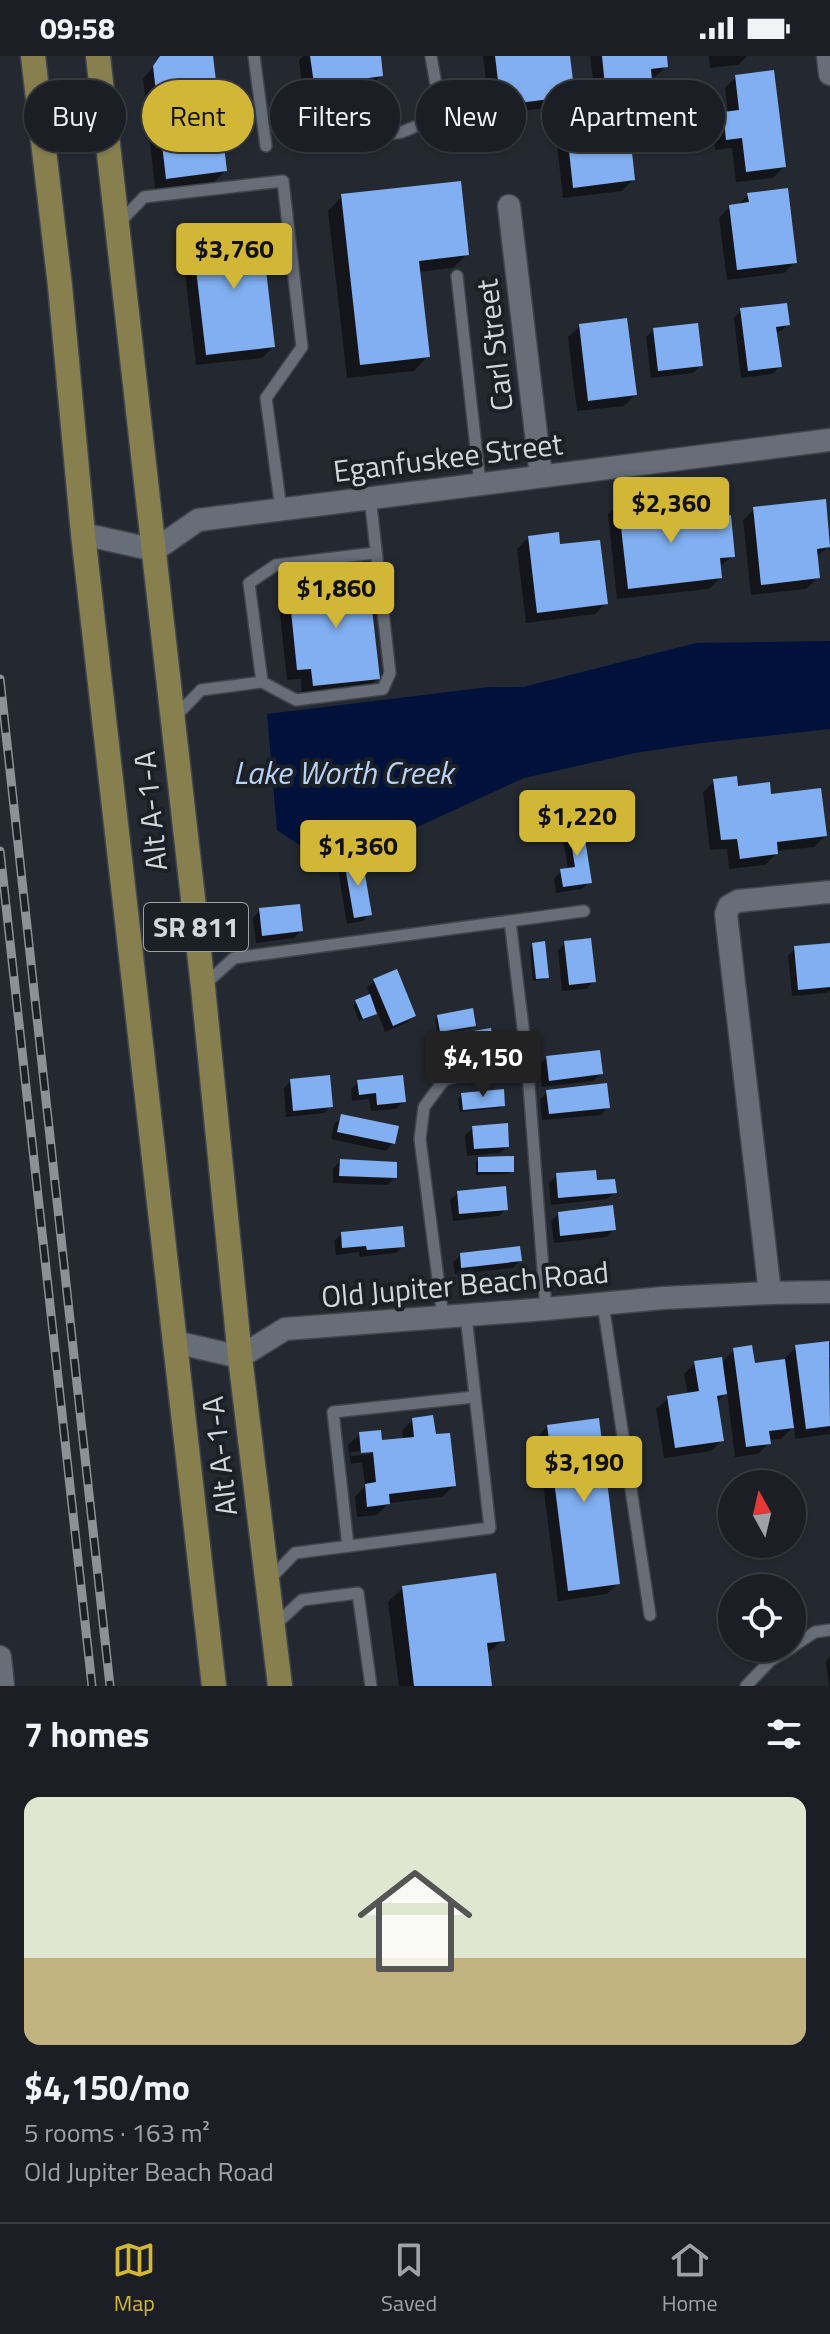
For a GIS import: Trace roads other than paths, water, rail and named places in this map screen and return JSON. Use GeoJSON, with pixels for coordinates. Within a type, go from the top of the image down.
{"type":"FeatureCollection","features":[{"type":"Feature","properties":{"kind":"main road","name":"Alt A-1-A"},"geometry":{"type":"LineString","coordinates":[[33,56],[60,286],[83,534],[214,1686]]}},
{"type":"Feature","properties":{"kind":"main road","name":"Alt A-1-A"},"geometry":{"type":"LineString","coordinates":[[98,56],[203,987],[240,1357],[280,1686]]}},
{"type":"Feature","properties":{"kind":"street"},"geometry":{"type":"LineString","coordinates":[[828,56],[830,74]]}},
{"type":"Feature","properties":{"kind":"street","name":"Carl Street"},"geometry":{"type":"LineString","coordinates":[[509,206],[541,476]]}},
{"type":"Feature","properties":{"kind":"street","name":"Eganfuskee Street"},"geometry":{"type":"LineString","coordinates":[[155,550],[198,520],[830,440]]}},
{"type":"Feature","properties":{"kind":"street"},"geometry":{"type":"LineString","coordinates":[[83,534],[155,550]]}},
{"type":"Feature","properties":{"kind":"street"},"geometry":{"type":"LineString","coordinates":[[770,1293],[726,914],[729,906],[738,901],[830,892]]}},
{"type":"Feature","properties":{"kind":"street","name":"Old Jupiter Beach Road"},"geometry":{"type":"LineString","coordinates":[[240,1357],[285,1329],[603,1304],[830,1292]]}},
{"type":"Feature","properties":{"kind":"street"},"geometry":{"type":"LineString","coordinates":[[175,1342],[240,1357]]}},
{"type":"Feature","properties":{"kind":"street"},"geometry":{"type":"LineString","coordinates":[[0,1657],[3,1686]]}},
{"type":"Feature","properties":{"kind":"lane"},"geometry":{"type":"LineString","coordinates":[[254,56],[266,146]]}},
{"type":"Feature","properties":{"kind":"lane"},"geometry":{"type":"LineString","coordinates":[[400,132],[434,119],[440,108],[431,56]]}},
{"type":"Feature","properties":{"kind":"lane"},"geometry":{"type":"LineString","coordinates":[[116,225],[144,197],[283,181],[302,347],[266,398],[281,509]]}},
{"type":"Feature","properties":{"kind":"lane"},"geometry":{"type":"LineString","coordinates":[[457,276],[480,484]]}},
{"type":"Feature","properties":{"kind":"lane"},"geometry":{"type":"LineString","coordinates":[[173,718],[201,690],[262,682],[296,700],[383,689],[390,673],[370,497]]}},
{"type":"Feature","properties":{"kind":"lane"},"geometry":{"type":"LineString","coordinates":[[262,682],[249,583],[276,565],[375,553]]}},
{"type":"Feature","properties":{"kind":"lane"},"geometry":{"type":"LineString","coordinates":[[203,987],[234,958],[584,911]]}},
{"type":"Feature","properties":{"kind":"lane"},"geometry":{"type":"LineString","coordinates":[[510,921],[527,1068],[546,1309]]}},
{"type":"Feature","properties":{"kind":"lane"},"geometry":{"type":"LineString","coordinates":[[443,1317],[420,1139],[424,1107],[444,1080],[473,1071],[527,1068]]}},
{"type":"Feature","properties":{"kind":"lane"},"geometry":{"type":"LineString","coordinates":[[603,1304],[650,1615]]}},
{"type":"Feature","properties":{"kind":"lane"},"geometry":{"type":"LineString","coordinates":[[267,1581],[295,1553],[490,1528],[466,1316]]}},
{"type":"Feature","properties":{"kind":"lane"},"geometry":{"type":"LineString","coordinates":[[348,1546],[333,1412],[474,1397]]}},
{"type":"Feature","properties":{"kind":"lane"},"geometry":{"type":"LineString","coordinates":[[273,1627],[302,1600],[358,1593],[371,1686]]}},
{"type":"Feature","properties":{"kind":"lane"},"geometry":{"type":"LineString","coordinates":[[806,1638],[815,1632],[830,1630]]}},
{"type":"Feature","properties":{"kind":"lane"},"geometry":{"type":"LineString","coordinates":[[746,1686],[769,1662]]}},
{"type":"Feature","properties":{"kind":"water","name":"Lake Worth Creek"},"geometry":{"type":"Polygon","coordinates":[[[830,641],[830,729],[635,753],[524,778],[415,828],[307,850],[277,830],[267,714],[489,687],[523,687],[696,643],[830,641]]]}},
{"type":"Feature","properties":{"kind":"railway"},"geometry":{"type":"LineString","coordinates":[[0,679],[110,1686]]}},
{"type":"Feature","properties":{"kind":"railway"},"geometry":{"type":"LineString","coordinates":[[0,851],[92,1686]]}}]}
